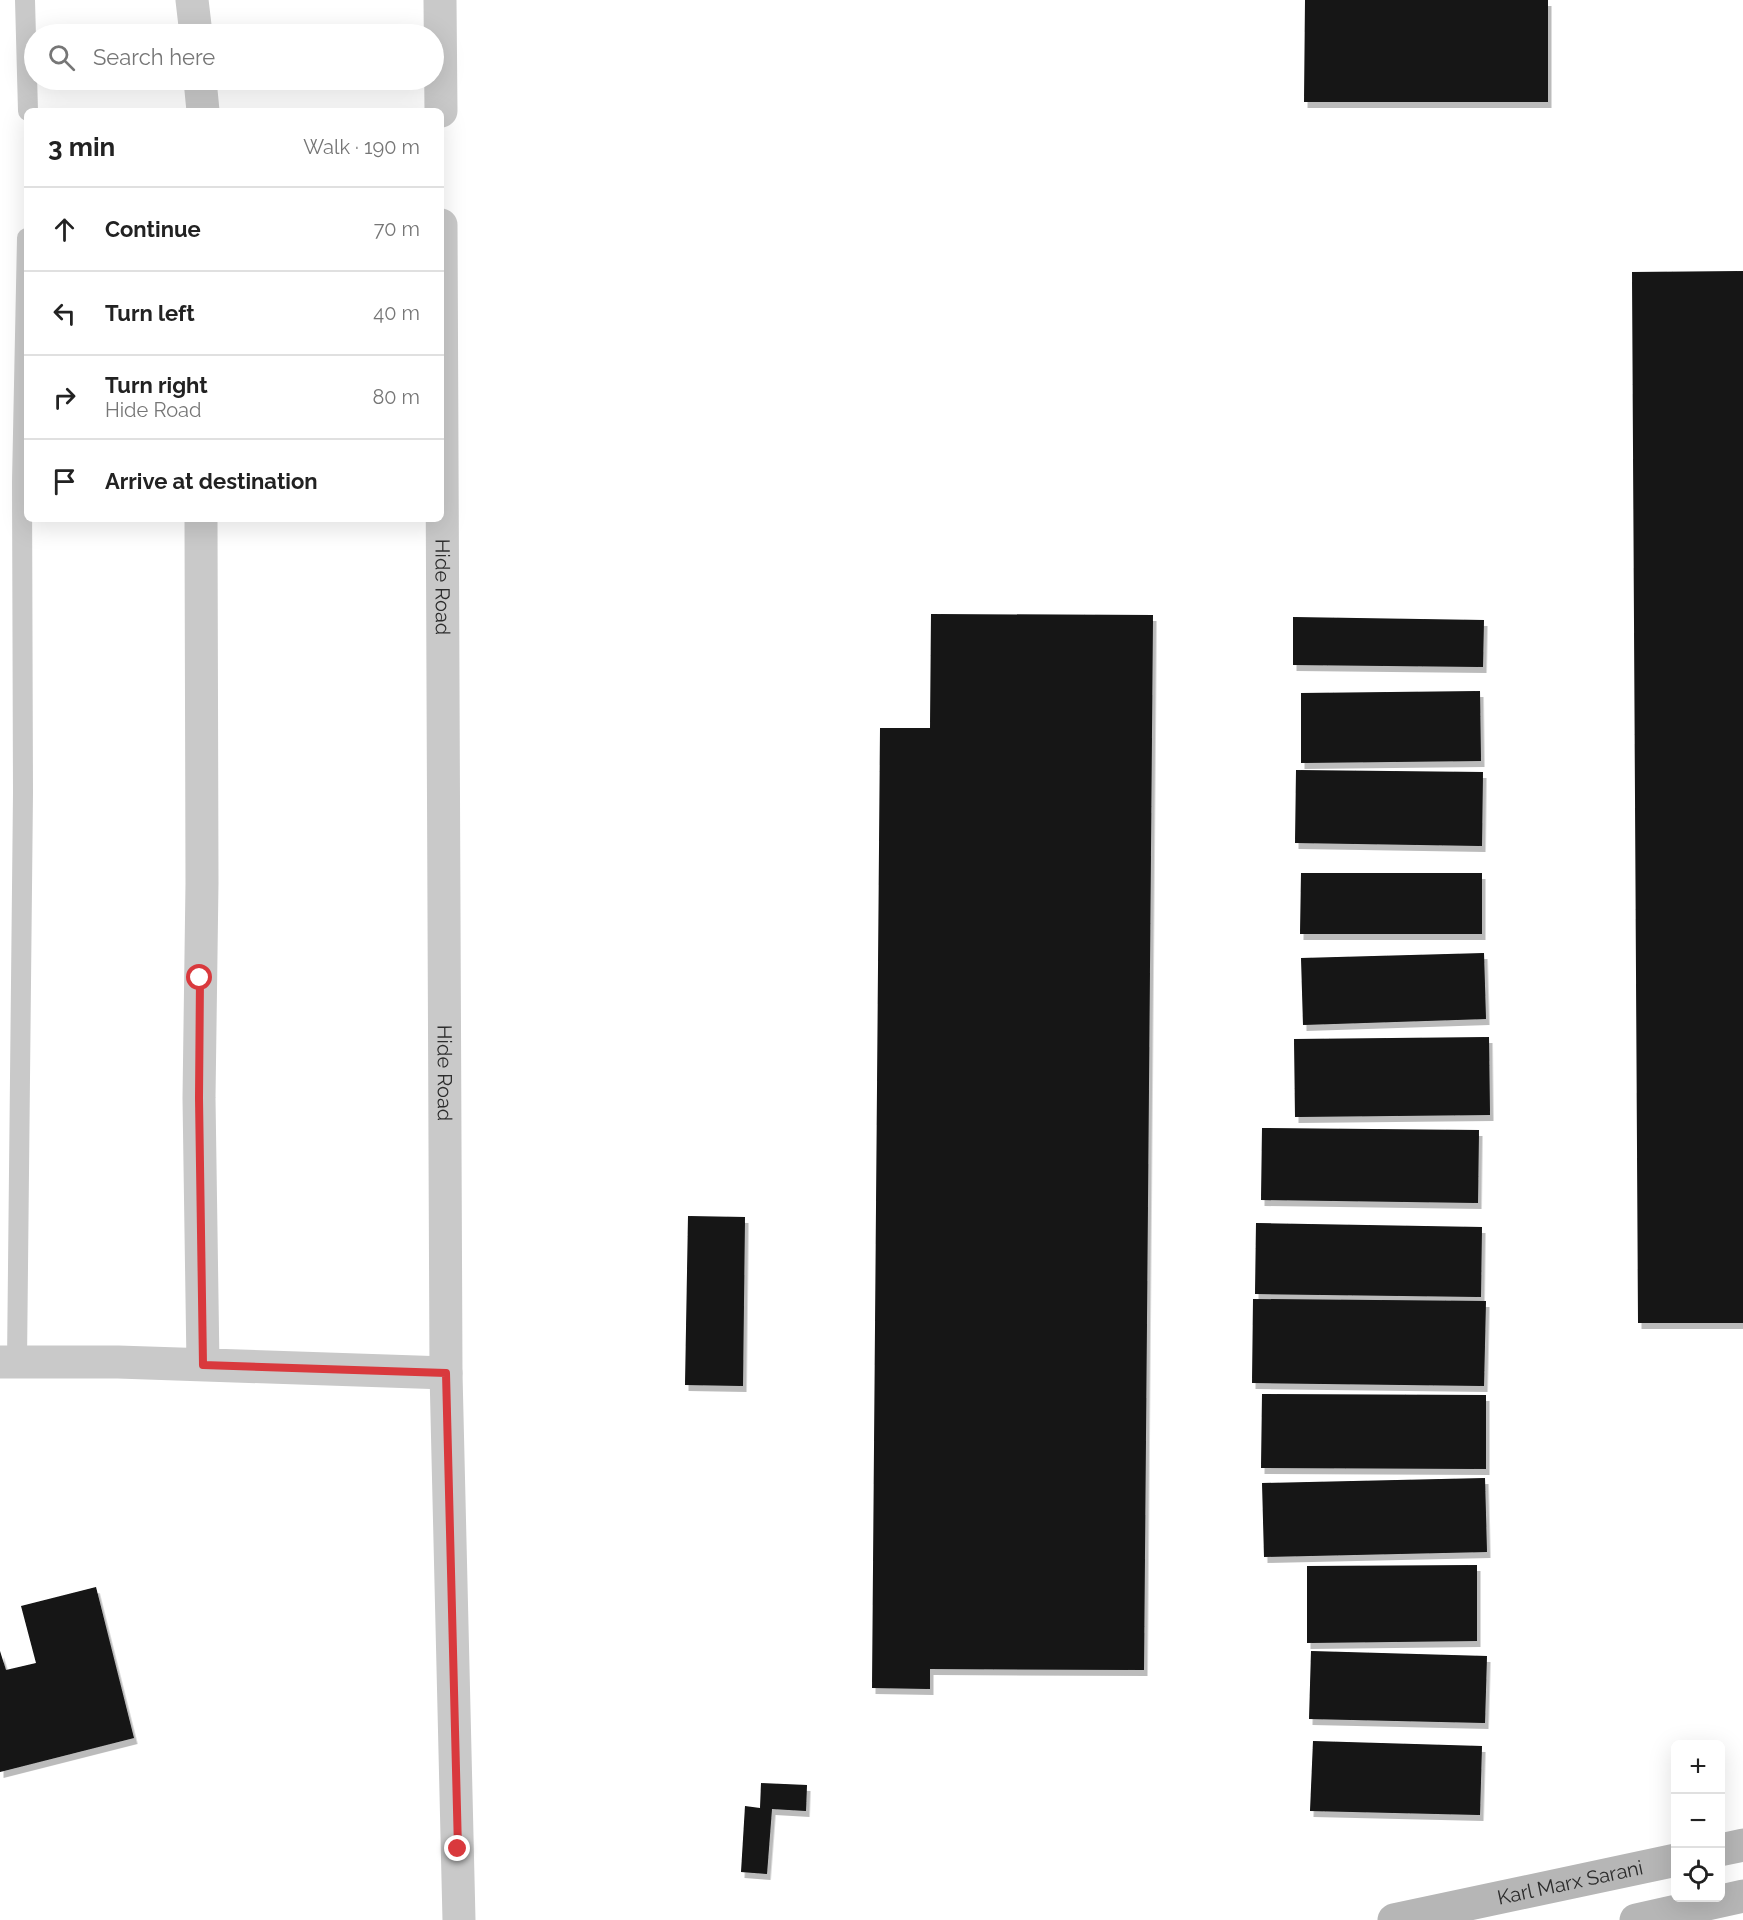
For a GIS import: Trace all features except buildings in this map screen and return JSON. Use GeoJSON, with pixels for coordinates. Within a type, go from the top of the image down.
{"type":"FeatureCollection","features":[{"type":"Feature","properties":{"kind":"main road"},"geometry":{"type":"LineString","coordinates":[[1725,1849],[1743,1845]]}},
{"type":"Feature","properties":{"kind":"main road","name":"Karl Marx Sarani"},"geometry":{"type":"LineString","coordinates":[[1394,1920],[1671,1861]]}},
{"type":"Feature","properties":{"kind":"main road"},"geometry":{"type":"LineString","coordinates":[[1636,1920],[1743,1896]]}},
{"type":"Feature","properties":{"kind":"street"},"geometry":{"type":"LineString","coordinates":[[192,0],[195,24]]}},
{"type":"Feature","properties":{"kind":"street"},"geometry":{"type":"LineString","coordinates":[[440,0],[440,24]]}},
{"type":"Feature","properties":{"kind":"street"},"geometry":{"type":"LineString","coordinates":[[201,90],[203,108]]}},
{"type":"Feature","properties":{"kind":"street"},"geometry":{"type":"LineString","coordinates":[[441,90],[441,108]]}},
{"type":"Feature","properties":{"kind":"street"},"geometry":{"type":"LineString","coordinates":[[201,522],[202,883],[199,1098],[203,1365]]}},
{"type":"Feature","properties":{"kind":"street","name":"Hide Road"},"geometry":{"type":"LineString","coordinates":[[442,522],[446,1373],[459,1920]]}},
{"type":"Feature","properties":{"kind":"street"},"geometry":{"type":"LineString","coordinates":[[8,1362],[118,1362],[446,1373]]}},
{"type":"Feature","properties":{"kind":"lane"},"geometry":{"type":"LineString","coordinates":[[25,0],[26,24]]}},
{"type":"Feature","properties":{"kind":"lane"},"geometry":{"type":"LineString","coordinates":[[27,90],[28,108]]}},
{"type":"Feature","properties":{"kind":"lane"},"geometry":{"type":"LineString","coordinates":[[8,1362],[23,793],[24,384]]}},
{"type":"Feature","properties":{"kind":"route"},"geometry":{"type":"LineString","coordinates":[[200,978],[199,1098],[203,1365],[446,1373],[458,1849]]}}]}
